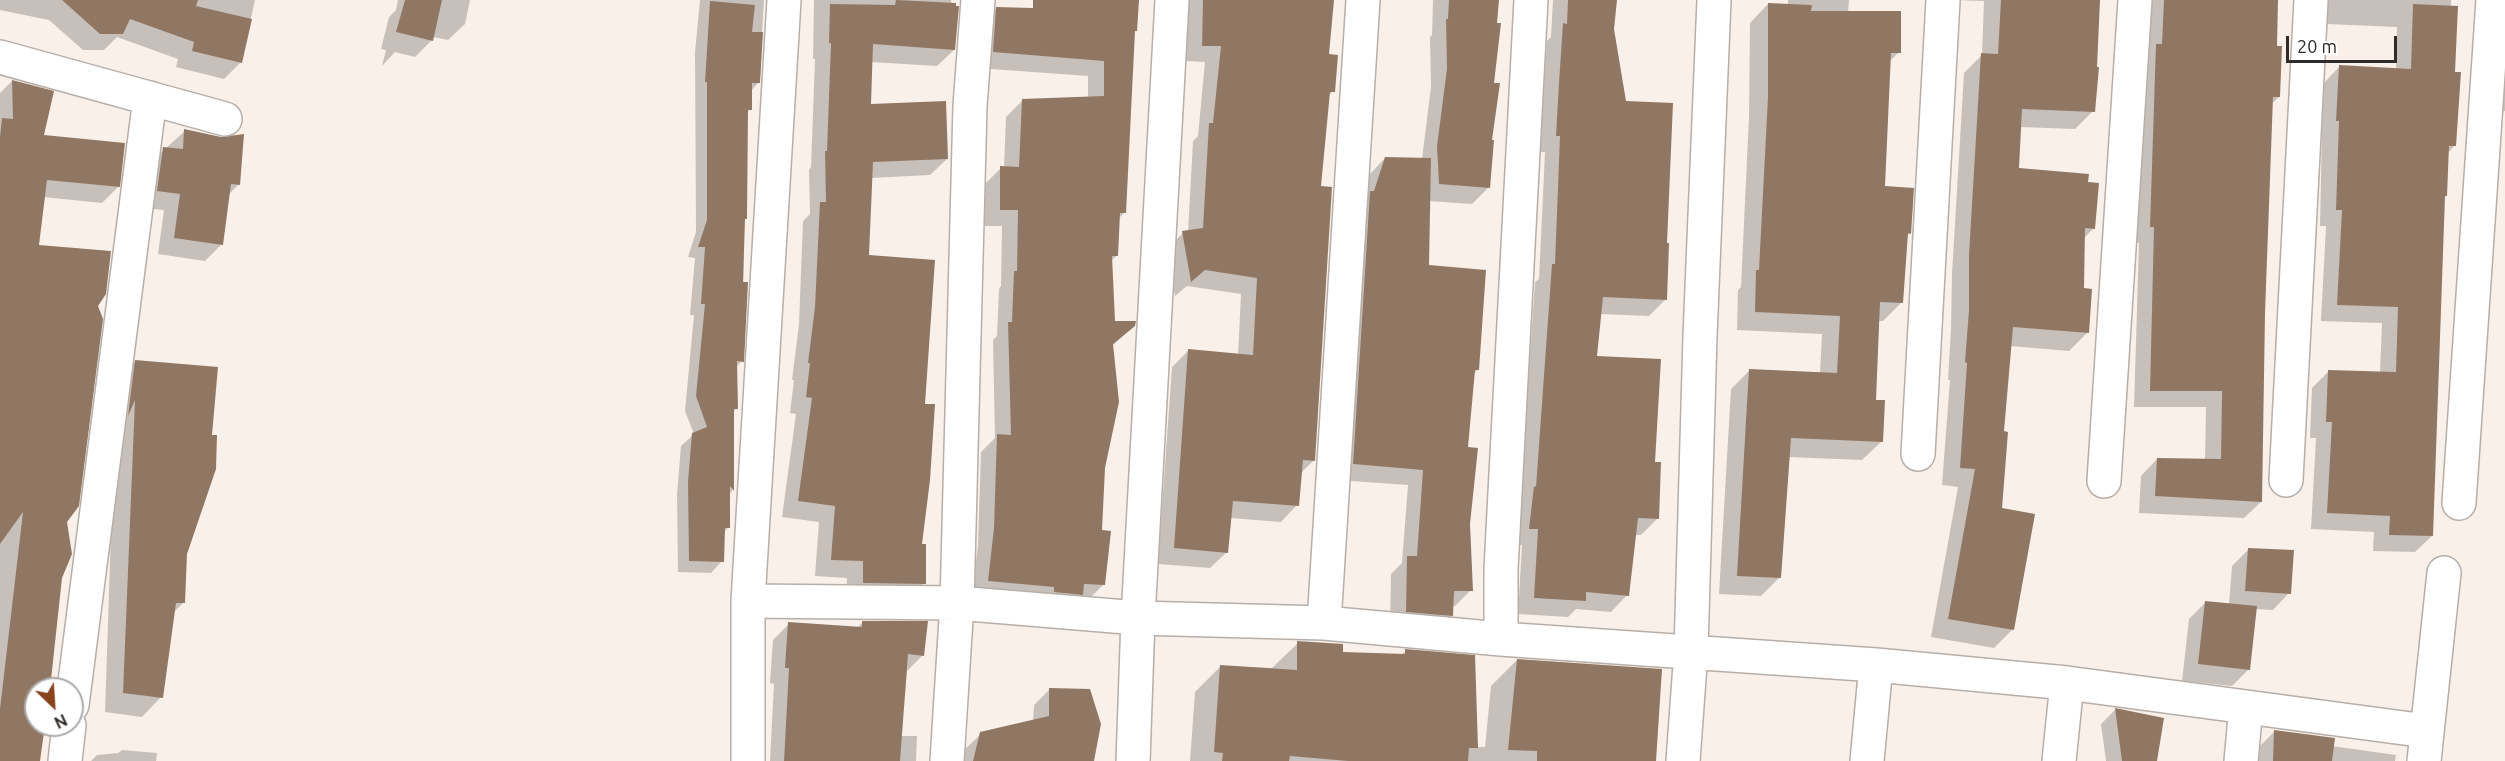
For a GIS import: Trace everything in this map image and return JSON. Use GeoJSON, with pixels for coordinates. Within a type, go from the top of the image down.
{"type":"FeatureCollection","features":[{"type":"Feature","properties":{"kind":"street"},"geometry":{"type":"LineString","coordinates":[[748,761],[748,601],[784,0]]}},
{"type":"Feature","properties":{"kind":"street"},"geometry":{"type":"LineString","coordinates":[[947,761],[957,603],[970,106],[978,0]]}},
{"type":"Feature","properties":{"kind":"street"},"geometry":{"type":"LineString","coordinates":[[1133,761],[1138,618],[1172,0]]}},
{"type":"Feature","properties":{"kind":"street"},"geometry":{"type":"LineString","coordinates":[[1324,623],[1362,0]]}},
{"type":"Feature","properties":{"kind":"street"},"geometry":{"type":"LineString","coordinates":[[1501,639],[1501,569],[1531,0]]}},
{"type":"Feature","properties":{"kind":"street"},"geometry":{"type":"LineString","coordinates":[[1683,761],[1691,651],[1700,336],[1714,0]]}},
{"type":"Feature","properties":{"kind":"street"},"geometry":{"type":"LineString","coordinates":[[1918,454],[1943,0]]}},
{"type":"Feature","properties":{"kind":"street"},"geometry":{"type":"LineString","coordinates":[[2104,482],[2135,0]]}},
{"type":"Feature","properties":{"kind":"street"},"geometry":{"type":"LineString","coordinates":[[2286,480],[2311,0]]}},
{"type":"Feature","properties":{"kind":"street"},"geometry":{"type":"LineString","coordinates":[[2459,503],[2493,0]]}},
{"type":"Feature","properties":{"kind":"street"},"geometry":{"type":"LineString","coordinates":[[0,57],[225,119]]}},
{"type":"Feature","properties":{"kind":"street"},"geometry":{"type":"LineString","coordinates":[[76,677],[150,98]]}},
{"type":"Feature","properties":{"kind":"street"},"geometry":{"type":"LineString","coordinates":[[748,601],[957,603],[1138,618],[1324,623],[1501,639],[1876,665],[2067,683],[2246,707],[2425,746],[2444,573]]}},
{"type":"Feature","properties":{"kind":"street"},"geometry":{"type":"LineString","coordinates":[[1867,761],[1876,665]]}},
{"type":"Feature","properties":{"kind":"street"},"geometry":{"type":"LineString","coordinates":[[2059,761],[2067,683]]}},
{"type":"Feature","properties":{"kind":"street"},"geometry":{"type":"LineString","coordinates":[[2241,761],[2246,707]]}},
{"type":"Feature","properties":{"kind":"street"},"geometry":{"type":"LineString","coordinates":[[65,761],[68,737]]}},
{"type":"Feature","properties":{"kind":"building"},"geometry":{"type":"Polygon","coordinates":[[[62,0],[198,0],[196,6],[252,19],[242,63],[192,51],[194,42],[130,19],[123,34],[100,34],[62,0]]]}},
{"type":"Feature","properties":{"kind":"building"},"geometry":{"type":"Polygon","coordinates":[[[405,0],[442,0],[433,41],[396,32],[405,0]]]}},
{"type":"Feature","properties":{"kind":"building"},"geometry":{"type":"Polygon","coordinates":[[[896,0],[956,3],[956,6],[959,6],[955,50],[873,44],[871,104],[946,101],[948,159],[873,162],[869,255],[935,260],[925,404],[935,404],[930,480],[922,544],[926,544],[926,584],[863,583],[863,561],[831,560],[835,506],[798,501],[812,398],[806,397],[815,307],[820,202],[826,202],[825,151],[827,151],[831,43],[829,43],[830,4],[895,5],[896,0]]]}},
{"type":"Feature","properties":{"kind":"building"},"geometry":{"type":"Polygon","coordinates":[[[1033,0],[1139,0],[1137,31],[1135,31],[1126,213],[1120,213],[1118,256],[1112,256],[1115,321],[1136,321],[1135,326],[1113,344],[1119,402],[1105,468],[1102,530],[1111,531],[1105,585],[1084,584],[1083,595],[1054,592],[1054,587],[988,581],[994,528],[997,434],[1011,435],[1008,322],[1012,322],[1014,271],[1017,271],[1018,210],[1000,210],[1000,166],[1019,167],[1022,99],[1104,96],[1104,61],[993,52],[996,7],[1033,8],[1033,0]]]}},
{"type":"Feature","properties":{"kind":"building"},"geometry":{"type":"Polygon","coordinates":[[[1203,0],[1334,0],[1329,54],[1338,55],[1335,92],[1330,92],[1321,186],[1332,187],[1315,461],[1303,460],[1299,506],[1233,501],[1228,553],[1174,548],[1188,349],[1253,355],[1257,278],[1205,270],[1191,282],[1182,231],[1203,228],[1209,123],[1213,123],[1221,46],[1202,46],[1203,0]]]}},
{"type":"Feature","properties":{"kind":"building"},"geometry":{"type":"Polygon","coordinates":[[[1449,0],[1499,0],[1497,23],[1501,23],[1494,83],[1500,83],[1492,140],[1494,140],[1490,188],[1439,184],[1437,146],[1447,69],[1446,19],[1448,19],[1449,0]]]}},
{"type":"Feature","properties":{"kind":"building"},"geometry":{"type":"Polygon","coordinates":[[[1568,0],[1617,0],[1614,29],[1626,101],[1673,103],[1667,300],[1603,297],[1597,356],[1661,359],[1655,462],[1661,462],[1659,519],[1638,518],[1629,596],[1586,592],[1586,601],[1534,598],[1538,529],[1529,529],[1534,486],[1536,487],[1552,264],[1555,264],[1560,136],[1556,136],[1563,23],[1567,24],[1568,0]]]}},
{"type":"Feature","properties":{"kind":"building"},"geometry":{"type":"Polygon","coordinates":[[[2001,0],[2100,0],[2097,67],[2099,67],[2095,112],[2022,109],[2019,168],[2089,174],[2088,182],[2099,183],[2095,229],[2085,228],[2084,288],[2092,289],[2089,333],[2013,327],[2004,431],[2008,432],[2002,508],[2035,514],[2014,630],[1948,619],[1975,469],[1960,468],[1981,53],[1998,54],[2001,0]]]}},
{"type":"Feature","properties":{"kind":"building"},"geometry":{"type":"Polygon","coordinates":[[[2164,0],[2278,0],[2277,46],[2282,46],[2280,97],[2273,97],[2265,313],[2262,502],[2155,496],[2157,458],[2221,459],[2222,391],[2150,391],[2154,227],[2150,227],[2156,44],[2162,44],[2164,0]]]}},
{"type":"Feature","properties":{"kind":"building"},"geometry":{"type":"Polygon","coordinates":[[[710,1],[755,5],[752,32],[763,32],[760,83],[752,83],[752,110],[748,110],[747,219],[745,219],[743,282],[748,282],[744,362],[737,361],[738,409],[734,409],[734,491],[730,486],[730,528],[725,528],[724,562],[689,561],[688,482],[692,433],[707,427],[696,396],[705,304],[701,304],[705,247],[698,247],[707,220],[707,82],[705,82],[710,1]]]}},
{"type":"Feature","properties":{"kind":"building"},"geometry":{"type":"Polygon","coordinates":[[[1768,3],[1812,5],[1811,11],[1901,11],[1901,53],[1891,53],[1885,186],[1914,188],[1903,303],[1880,302],[1876,400],[1885,400],[1883,442],[1791,438],[1781,578],[1737,576],[1749,369],[1837,373],[1840,316],[1755,312],[1768,97],[1768,3]]]}},
{"type":"Feature","properties":{"kind":"building"},"geometry":{"type":"Polygon","coordinates":[[[2413,4],[2458,6],[2455,72],[2461,72],[2456,146],[2449,146],[2447,196],[2445,196],[2433,536],[2389,535],[2390,516],[2327,513],[2332,422],[2326,422],[2328,370],[2396,372],[2398,307],[2337,305],[2342,210],[2336,210],[2339,121],[2336,121],[2339,65],[2411,69],[2413,4]]]}},
{"type":"Feature","properties":{"kind":"building"},"geometry":{"type":"Polygon","coordinates":[[[12,80],[54,91],[44,135],[125,143],[120,187],[47,180],[39,245],[111,251],[106,294],[98,306],[103,319],[79,506],[67,522],[72,554],[62,578],[51,677],[24,677],[24,737],[43,737],[40,761],[0,761],[0,709],[23,512],[0,544],[0,137],[2,118],[13,119],[12,80]]]}},
{"type":"Feature","properties":{"kind":"building"},"geometry":{"type":"Polygon","coordinates":[[[184,129],[221,137],[244,134],[240,185],[231,184],[223,245],[174,238],[180,194],[157,191],[163,147],[183,149],[184,129]]]}},
{"type":"Feature","properties":{"kind":"building"},"geometry":{"type":"Polygon","coordinates":[[[1385,157],[1431,158],[1429,265],[1486,270],[1479,370],[1475,370],[1468,447],[1478,448],[1470,524],[1473,591],[1454,591],[1453,616],[1406,612],[1407,556],[1417,556],[1423,470],[1353,464],[1370,191],[1374,191],[1385,157]]]}},
{"type":"Feature","properties":{"kind":"building"},"geometry":{"type":"Polygon","coordinates":[[[135,360],[218,367],[212,435],[217,435],[216,469],[187,554],[185,603],[176,603],[163,698],[123,693],[135,400],[128,416],[135,360]]]}},
{"type":"Feature","properties":{"kind":"building"},"geometry":{"type":"Polygon","coordinates":[[[2248,548],[2294,550],[2291,594],[2245,591],[2248,548]]]}},
{"type":"Feature","properties":{"kind":"building"},"geometry":{"type":"Polygon","coordinates":[[[2205,601],[2257,606],[2250,670],[2198,664],[2205,601]]]}},
{"type":"Feature","properties":{"kind":"building"},"geometry":{"type":"Polygon","coordinates":[[[862,621],[928,621],[924,656],[908,654],[900,761],[784,761],[789,668],[785,668],[788,622],[862,627],[862,621]]]}},
{"type":"Feature","properties":{"kind":"building"},"geometry":{"type":"Polygon","coordinates":[[[1297,641],[1343,644],[1343,652],[1405,654],[1405,649],[1475,655],[1478,748],[1469,748],[1468,761],[1348,761],[1290,756],[1289,761],[1222,761],[1223,753],[1214,752],[1220,665],[1297,670],[1297,641]]]}},
{"type":"Feature","properties":{"kind":"building"},"geometry":{"type":"Polygon","coordinates":[[[1517,659],[1662,669],[1656,761],[1537,761],[1537,751],[1508,750],[1517,659]]]}},
{"type":"Feature","properties":{"kind":"building"},"geometry":{"type":"Polygon","coordinates":[[[1049,688],[1090,689],[1101,724],[1094,761],[973,761],[980,732],[1049,716],[1049,688]]]}},
{"type":"Feature","properties":{"kind":"building"},"geometry":{"type":"Polygon","coordinates":[[[2115,708],[2164,718],[2157,761],[2122,761],[2115,708]]]}},
{"type":"Feature","properties":{"kind":"building"},"geometry":{"type":"Polygon","coordinates":[[[2274,730],[2335,738],[2332,761],[2273,761],[2274,730]]]}}]}
